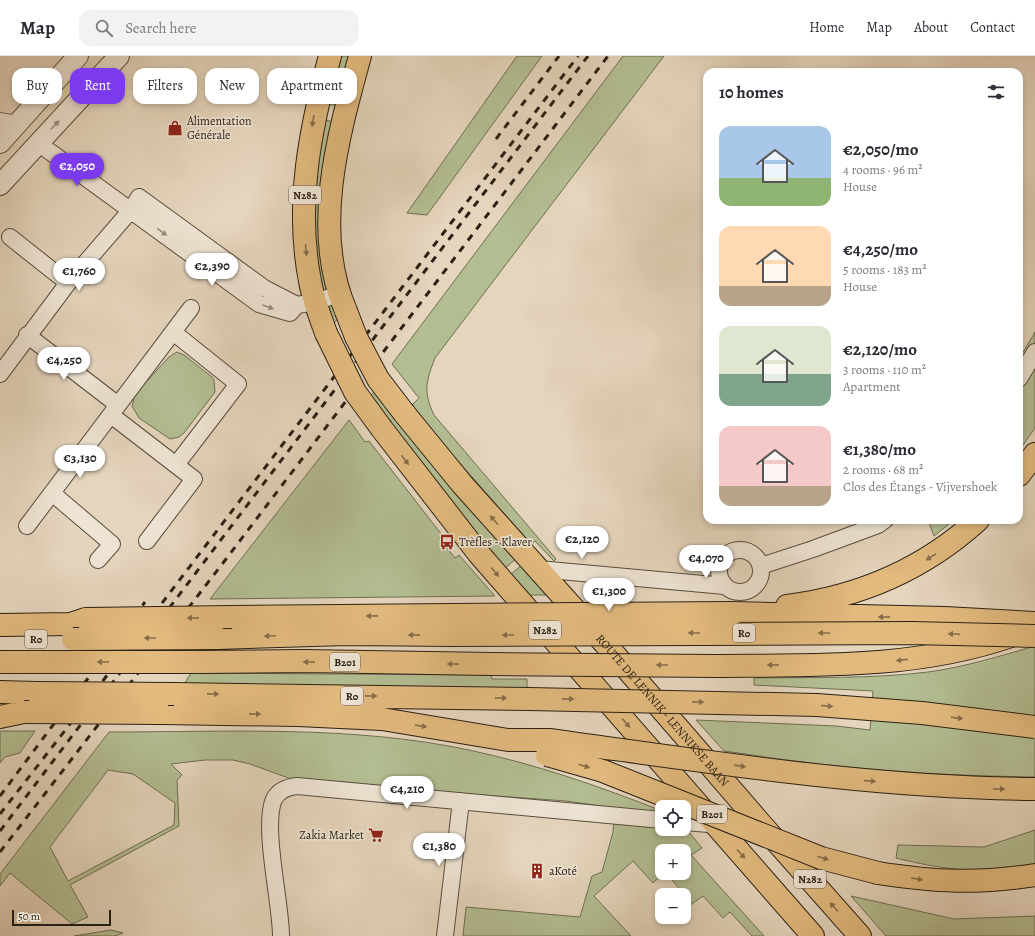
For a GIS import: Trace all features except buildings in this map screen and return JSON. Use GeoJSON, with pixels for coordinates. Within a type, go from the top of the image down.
{"type":"FeatureCollection","features":[{"type":"Feature","properties":{"kind":"main road","name":"N282"},"geometry":{"type":"LineString","coordinates":[[330,56],[315,110],[307,161],[303,210],[309,273],[306,303],[326,333],[356,392],[426,488],[484,559],[813,936]]}},
{"type":"Feature","properties":{"kind":"main road","name":"ROUTE DE LENNIK - LENNIKSE BAAN"},"geometry":{"type":"LineString","coordinates":[[360,56],[344,118],[333,179],[329,212],[334,270],[342,302],[356,337],[378,379],[462,484],[608,646],[760,823]]}},
{"type":"Feature","properties":{"kind":"main road"},"geometry":{"type":"LineString","coordinates":[[1023,470],[1035,454]]}},
{"type":"Feature","properties":{"kind":"main road"},"geometry":{"type":"LineString","coordinates":[[733,613],[804,604],[867,588],[919,564],[939,552],[970,527]]}},
{"type":"Feature","properties":{"kind":"main road"},"geometry":{"type":"LineString","coordinates":[[0,616],[73,616],[86,619],[232,617],[453,625],[733,613],[945,618],[1035,624]]}},
{"type":"Feature","properties":{"kind":"main road"},"geometry":{"type":"LineString","coordinates":[[0,625],[71,624],[86,619]]}},
{"type":"Feature","properties":{"kind":"main road","name":"R0"},"geometry":{"type":"LineString","coordinates":[[0,640],[217,638],[347,634],[453,625],[1035,636]]}},
{"type":"Feature","properties":{"kind":"main road","name":"B201"},"geometry":{"type":"LineString","coordinates":[[0,662],[305,662],[715,666],[882,662],[934,656],[980,647],[1035,628]]}},
{"type":"Feature","properties":{"kind":"main road","name":"R0"},"geometry":{"type":"LineString","coordinates":[[0,692],[529,698],[817,705],[922,713],[1035,727]]}},
{"type":"Feature","properties":{"kind":"main road"},"geometry":{"type":"LineString","coordinates":[[0,707],[24,712]]}},
{"type":"Feature","properties":{"kind":"main road"},"geometry":{"type":"LineString","coordinates":[[0,717],[24,712]]}},
{"type":"Feature","properties":{"kind":"main road","name":"B201"},"geometry":{"type":"LineString","coordinates":[[24,712],[298,715],[382,719],[548,747],[603,771],[821,858],[878,873],[925,880],[963,882],[1001,880],[1035,875]]}},
{"type":"Feature","properties":{"kind":"main road"},"geometry":{"type":"LineString","coordinates":[[548,747],[840,779],[976,788],[1035,789]]}},
{"type":"Feature","properties":{"kind":"main road","name":"N282"},"geometry":{"type":"LineString","coordinates":[[760,823],[860,936]]}},
{"type":"Feature","properties":{"kind":"street"},"geometry":{"type":"LineString","coordinates":[[0,143],[9,123],[78,56]]}},
{"type":"Feature","properties":{"kind":"street"},"geometry":{"type":"LineString","coordinates":[[0,185],[38,142],[119,56]]}},
{"type":"Feature","properties":{"kind":"street"},"geometry":{"type":"LineString","coordinates":[[38,142],[135,204],[259,304],[290,313],[306,303],[342,302]]}},
{"type":"Feature","properties":{"kind":"street"},"geometry":{"type":"LineString","coordinates":[[0,374],[68,282],[135,204]]}},
{"type":"Feature","properties":{"kind":"street"},"geometry":{"type":"LineString","coordinates":[[10,237],[68,282]]}},
{"type":"Feature","properties":{"kind":"street"},"geometry":{"type":"LineString","coordinates":[[27,526],[191,308]]}},
{"type":"Feature","properties":{"kind":"street"},"geometry":{"type":"LineString","coordinates":[[173,332],[238,384],[176,465]]}},
{"type":"Feature","properties":{"kind":"street"},"geometry":{"type":"LineString","coordinates":[[28,335],[176,465],[194,479],[147,541]]}},
{"type":"Feature","properties":{"kind":"street"},"geometry":{"type":"LineString","coordinates":[[1023,372],[1035,352]]}},
{"type":"Feature","properties":{"kind":"street"},"geometry":{"type":"LineString","coordinates":[[52,493],[112,544],[98,560]]}},
{"type":"Feature","properties":{"kind":"street"},"geometry":{"type":"LineString","coordinates":[[761,566],[813,549],[879,524]]}},
{"type":"Feature","properties":{"kind":"street"},"geometry":{"type":"LineString","coordinates":[[738,550],[748,551],[758,558],[761,566],[761,577],[754,587],[746,591],[734,592],[725,586],[720,579],[719,569],[721,560],[729,552],[738,550]]}},
{"type":"Feature","properties":{"kind":"street"},"geometry":{"type":"LineString","coordinates":[[538,569],[622,578],[725,586]]}},
{"type":"Feature","properties":{"kind":"street"},"geometry":{"type":"LineString","coordinates":[[608,646],[594,612],[609,585],[622,578]]}},
{"type":"Feature","properties":{"kind":"street"},"geometry":{"type":"LineString","coordinates":[[281,936],[270,841],[274,799],[279,792],[287,787],[297,786],[655,819]]}},
{"type":"Feature","properties":{"kind":"street"},"geometry":{"type":"LineString","coordinates":[[445,936],[461,801]]}},
{"type":"Feature","properties":{"kind":"street"},"geometry":{"type":"LineString","coordinates":[[691,823],[715,825],[760,823]]}},
{"type":"Feature","properties":{"kind":"green space"},"geometry":{"type":"Polygon","coordinates":[[[336,56],[355,56],[351,68],[333,68],[336,56]]]}},
{"type":"Feature","properties":{"kind":"green space"},"geometry":{"type":"Polygon","coordinates":[[[517,56],[542,56],[427,215],[407,213],[517,56]]]}},
{"type":"Feature","properties":{"kind":"green space"},"geometry":{"type":"Polygon","coordinates":[[[623,56],[664,56],[435,358],[427,386],[428,400],[434,415],[556,559],[554,561],[535,541],[531,544],[436,436],[412,405],[419,398],[392,364],[623,56]]]}},
{"type":"Feature","properties":{"kind":"green space"},"geometry":{"type":"Polygon","coordinates":[[[323,120],[330,121],[333,125],[330,289],[325,291],[319,289],[310,234],[323,120]]]}},
{"type":"Feature","properties":{"kind":"green space"},"geometry":{"type":"Polygon","coordinates":[[[331,303],[342,315],[328,329],[324,308],[331,303]]]}},
{"type":"Feature","properties":{"kind":"green space"},"geometry":{"type":"Polygon","coordinates":[[[1035,332],[1035,428],[1023,445],[1023,352],[1035,332]]]}},
{"type":"Feature","properties":{"kind":"green space"},"geometry":{"type":"Polygon","coordinates":[[[177,352],[184,355],[212,377],[214,380],[215,392],[184,433],[179,437],[170,439],[139,418],[132,406],[135,394],[169,357],[177,352]]]}},
{"type":"Feature","properties":{"kind":"green space"},"geometry":{"type":"Polygon","coordinates":[[[378,387],[519,556],[501,572],[366,401],[378,387]]]}},
{"type":"Feature","properties":{"kind":"green space"},"geometry":{"type":"Polygon","coordinates":[[[349,420],[365,442],[369,441],[442,535],[439,538],[455,558],[459,555],[495,596],[210,599],[349,420]]]}},
{"type":"Feature","properties":{"kind":"green space"},"geometry":{"type":"Polygon","coordinates":[[[930,524],[949,524],[934,536],[930,524]]]}},
{"type":"Feature","properties":{"kind":"green space"},"geometry":{"type":"Polygon","coordinates":[[[525,562],[554,595],[524,595],[507,578],[525,562]]]}},
{"type":"Feature","properties":{"kind":"green space"},"geometry":{"type":"Polygon","coordinates":[[[1035,646],[1035,777],[951,775],[867,769],[800,762],[724,751],[696,720],[836,726],[870,730],[873,691],[754,685],[754,678],[864,677],[928,672],[969,664],[1035,646]]]}},
{"type":"Feature","properties":{"kind":"green space"},"geometry":{"type":"Polygon","coordinates":[[[191,673],[491,675],[492,679],[527,679],[527,689],[183,686],[191,673]]]}},
{"type":"Feature","properties":{"kind":"green space"},"geometry":{"type":"Polygon","coordinates":[[[0,731],[35,731],[20,753],[5,757],[0,763],[0,731]]]}},
{"type":"Feature","properties":{"kind":"green space"},"geometry":{"type":"Polygon","coordinates":[[[244,731],[335,733],[425,742],[469,750],[518,762],[591,784],[655,808],[655,836],[691,836],[691,835],[702,848],[691,855],[691,844],[655,844],[655,880],[656,880],[653,883],[633,861],[594,896],[631,936],[463,936],[466,907],[580,917],[592,876],[602,872],[613,832],[615,808],[566,801],[291,779],[250,764],[233,760],[205,760],[171,764],[182,775],[177,780],[179,826],[70,885],[88,917],[72,924],[10,873],[0,886],[0,874],[109,732],[244,731]],[[108,770],[50,847],[68,881],[174,825],[175,803],[133,774],[108,770]]]}},
{"type":"Feature","properties":{"kind":"green space"},"geometry":{"type":"Polygon","coordinates":[[[1035,830],[1035,864],[1018,868],[983,871],[965,870],[896,858],[898,845],[984,847],[1035,830]]]}},
{"type":"Feature","properties":{"kind":"green space"},"geometry":{"type":"Polygon","coordinates":[[[691,855],[764,936],[752,936],[730,912],[723,918],[703,896],[691,905],[691,888],[679,888],[672,880],[691,880],[691,855]]]}},
{"type":"Feature","properties":{"kind":"green space"},"geometry":{"type":"Polygon","coordinates":[[[851,896],[954,919],[1035,916],[1035,936],[886,936],[851,896]]]}},
{"type":"Feature","properties":{"kind":"green space"},"geometry":{"type":"Polygon","coordinates":[[[111,930],[123,933],[115,936],[74,936],[111,930]]]}},
{"type":"Feature","properties":{"kind":"railway"},"geometry":{"type":"LineString","coordinates":[[496,139],[559,56]]}},
{"type":"Feature","properties":{"kind":"railway"},"geometry":{"type":"LineString","coordinates":[[0,814],[578,56]]}},
{"type":"Feature","properties":{"kind":"railway"},"geometry":{"type":"LineString","coordinates":[[0,831],[588,56]]}},
{"type":"Feature","properties":{"kind":"railway"},"geometry":{"type":"LineString","coordinates":[[0,852],[223,563],[608,56]]}},
{"type":"Feature","properties":{"kind":"railway"},"geometry":{"type":"LineString","coordinates":[[0,796],[145,602]]}},
{"type":"Feature","properties":{"kind":"place","name":"Alimentation Générale"},"geometry":{"type":"Point","coordinates":[175,128]}},
{"type":"Feature","properties":{"kind":"place","name":"Trèfles - Klaver"},"geometry":{"type":"Point","coordinates":[447,542]}},
{"type":"Feature","properties":{"kind":"place","name":"Zakia Market"},"geometry":{"type":"Point","coordinates":[376,835]}},
{"type":"Feature","properties":{"kind":"place","name":"aKoté"},"geometry":{"type":"Point","coordinates":[537,871]}}]}
